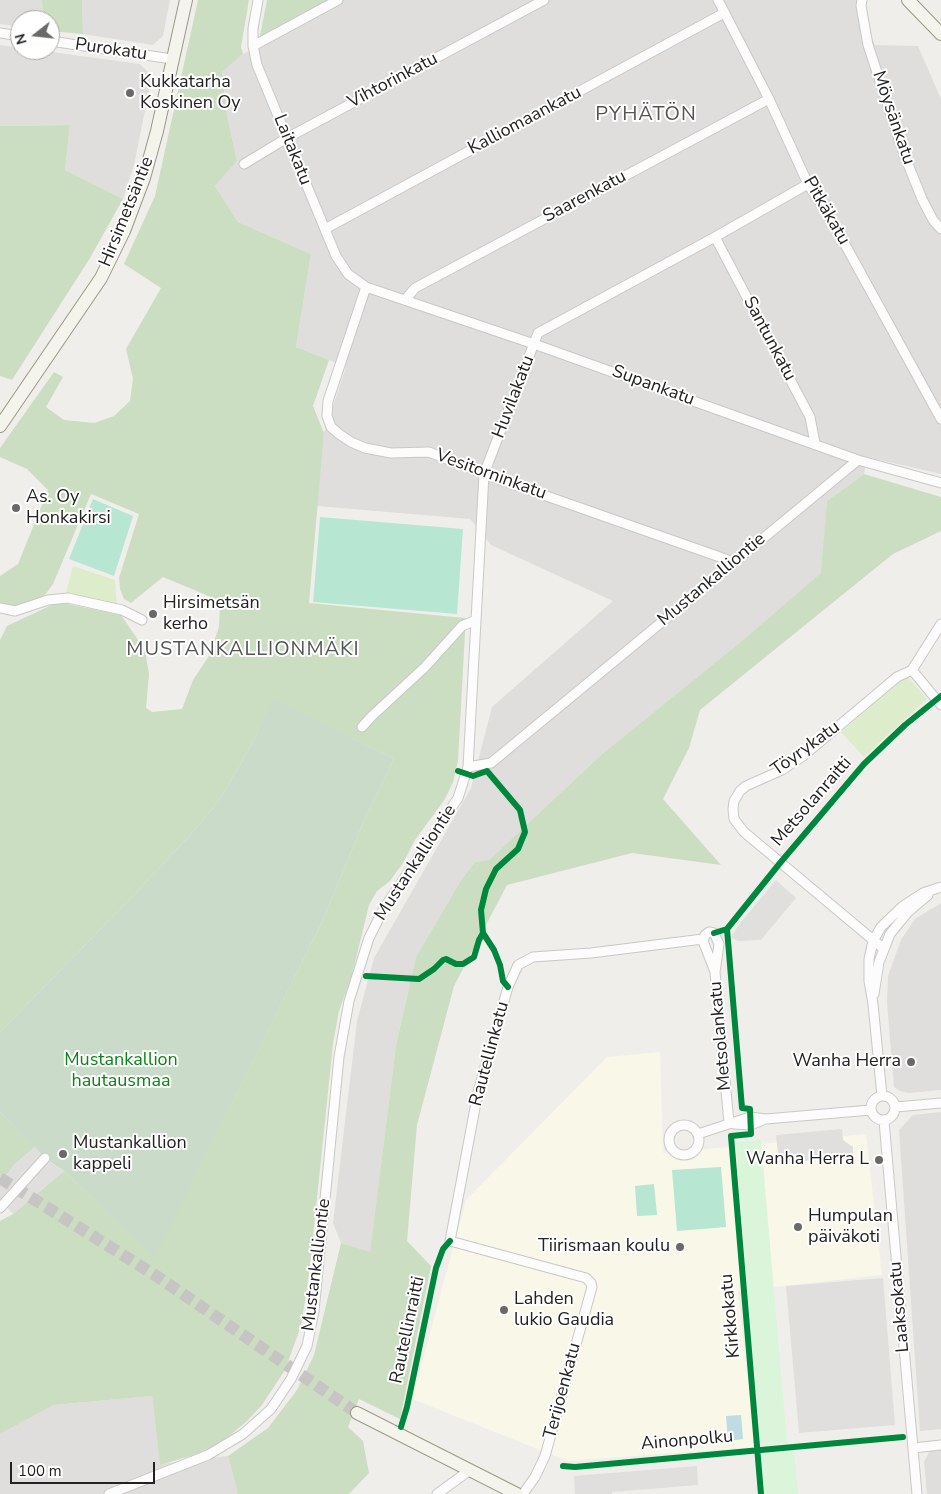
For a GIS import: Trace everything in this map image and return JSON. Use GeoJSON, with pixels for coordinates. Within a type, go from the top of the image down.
{"type":"FeatureCollection","features":[{"type":"Feature","properties":{"kind":"street","name":"Hirsimetsäntie"},"geometry":{"type":"LineString","coordinates":[[0,426],[101,278],[124,231],[144,178],[157,131],[186,0]]}},
{"type":"Feature","properties":{"kind":"street","name":"Laitakatu"},"geometry":{"type":"LineString","coordinates":[[258,0],[253,29],[256,65],[336,256],[348,274],[366,287]]}},
{"type":"Feature","properties":{"kind":"street"},"geometry":{"type":"LineString","coordinates":[[253,46],[338,0]]}},
{"type":"Feature","properties":{"kind":"street","name":"Vihtorinkatu"},"geometry":{"type":"LineString","coordinates":[[244,164],[287,138],[544,0]]}},
{"type":"Feature","properties":{"kind":"street","name":"Pitkäkatu"},"geometry":{"type":"LineString","coordinates":[[718,0],[769,99],[808,184],[831,218],[941,419]]}},
{"type":"Feature","properties":{"kind":"street","name":"Möysänkatu"},"geometry":{"type":"LineString","coordinates":[[862,0],[860,6],[868,45],[904,154],[922,199],[933,220],[941,229]]}},
{"type":"Feature","properties":{"kind":"street"},"geometry":{"type":"LineString","coordinates":[[908,0],[941,34]]}},
{"type":"Feature","properties":{"kind":"street","name":"Kalliomaankatu"},"geometry":{"type":"LineString","coordinates":[[325,229],[724,13]]}},
{"type":"Feature","properties":{"kind":"street","name":"Purokatu"},"geometry":{"type":"LineString","coordinates":[[60,42],[172,59]]}},
{"type":"Feature","properties":{"kind":"street","name":"Saarenkatu"},"geometry":{"type":"LineString","coordinates":[[405,300],[415,288],[769,99]]}},
{"type":"Feature","properties":{"kind":"street","name":"Huvilakatu"},"geometry":{"type":"LineString","coordinates":[[468,767],[484,474],[538,333],[808,184]]}},
{"type":"Feature","properties":{"kind":"street","name":"Santunkatu"},"geometry":{"type":"LineString","coordinates":[[714,237],[810,417],[814,443]]}},
{"type":"Feature","properties":{"kind":"street","name":"Supankatu"},"geometry":{"type":"LineString","coordinates":[[366,287],[534,344],[858,460],[941,483]]}},
{"type":"Feature","properties":{"kind":"street","name":"Vesitorninkatu"},"geometry":{"type":"LineString","coordinates":[[366,287],[328,400],[327,416],[331,427],[350,442],[365,448],[391,453],[429,452],[484,474],[734,562]]}},
{"type":"Feature","properties":{"kind":"street","name":"Mustankalliontie"},"geometry":{"type":"LineString","coordinates":[[109,1494],[208,1455],[243,1434],[271,1409],[291,1380],[307,1346],[314,1310],[340,1057],[350,1001],[370,938],[383,910],[458,798],[468,767],[491,763],[858,460]]}},
{"type":"Feature","properties":{"kind":"street"},"geometry":{"type":"LineString","coordinates":[[0,608],[15,611],[48,600],[68,598],[122,610],[142,620]]}},
{"type":"Feature","properties":{"kind":"street"},"geometry":{"type":"LineString","coordinates":[[362,727],[425,667],[462,626],[476,620]]}},
{"type":"Feature","properties":{"kind":"street","name":"Töyrykatu"},"geometry":{"type":"LineString","coordinates":[[884,949],[744,832],[734,819],[733,810],[736,798],[746,786],[782,770],[803,756],[897,677],[912,670],[941,624]]}},
{"type":"Feature","properties":{"kind":"street"},"geometry":{"type":"LineString","coordinates":[[912,670],[941,705]]}},
{"type":"Feature","properties":{"kind":"street"},"geometry":{"type":"LineString","coordinates":[[882,1096],[869,981],[869,959],[873,941],[882,927],[903,906],[923,893],[940,887]]}},
{"type":"Feature","properties":{"kind":"street"},"geometry":{"type":"LineString","coordinates":[[873,1004],[880,962],[890,934],[908,912],[940,887]]}},
{"type":"Feature","properties":{"kind":"street","name":"Metsolankatu"},"geometry":{"type":"LineString","coordinates":[[715,972],[719,953],[717,938],[714,933],[709,932],[705,934],[703,939],[715,972],[729,1123]]}},
{"type":"Feature","properties":{"kind":"street","name":"Rautellinkatu"},"geometry":{"type":"LineString","coordinates":[[450,1241],[478,1092],[508,987],[518,965],[533,957],[591,953],[703,939]]}},
{"type":"Feature","properties":{"kind":"street"},"geometry":{"type":"LineString","coordinates":[[882,1096],[888,1097],[896,1107],[890,1119],[884,1121],[878,1120],[873,1116],[871,1110],[876,1098],[882,1096]]}},
{"type":"Feature","properties":{"kind":"street"},"geometry":{"type":"LineString","coordinates":[[896,1107],[941,1102]]}},
{"type":"Feature","properties":{"kind":"street"},"geometry":{"type":"LineString","coordinates":[[698,1134],[729,1123],[751,1125],[766,1119],[871,1110]]}},
{"type":"Feature","properties":{"kind":"street","name":"Laaksokatu"},"geometry":{"type":"LineString","coordinates":[[884,1121],[917,1494]]}},
{"type":"Feature","properties":{"kind":"street"},"geometry":{"type":"LineString","coordinates":[[0,1208],[45,1158]]}},
{"type":"Feature","properties":{"kind":"street","name":"Terijoenkatu"},"geometry":{"type":"LineString","coordinates":[[450,1241],[586,1278],[592,1283],[545,1456],[535,1477],[523,1494]]}},
{"type":"Feature","properties":{"kind":"street"},"geometry":{"type":"LineString","coordinates":[[357,1413],[517,1494]]}},
{"type":"Feature","properties":{"kind":"street"},"geometry":{"type":"LineString","coordinates":[[913,1448],[941,1446]]}},
{"type":"Feature","properties":{"kind":"street"},"geometry":{"type":"LineString","coordinates":[[437,1494],[470,1470]]}},
{"type":"Feature","properties":{"kind":"shaded area"},"geometry":{"type":"Polygon","coordinates":[[[0,0],[42,0],[42,10],[10,10],[10,26],[0,24],[0,0]]]}},
{"type":"Feature","properties":{"kind":"shaded area"},"geometry":{"type":"Polygon","coordinates":[[[82,0],[170,0],[163,36],[153,45],[83,34],[82,0]]]}},
{"type":"Feature","properties":{"kind":"shaded area"},"geometry":{"type":"Polygon","coordinates":[[[346,0],[857,0],[875,45],[918,46],[941,99],[941,474],[867,457],[864,474],[827,501],[822,573],[743,640],[602,754],[489,860],[475,862],[461,880],[416,957],[396,1045],[370,1253],[341,1243],[333,1223],[357,1021],[374,958],[471,788],[492,707],[613,601],[491,545],[470,519],[317,506],[324,433],[346,367],[296,347],[311,254],[238,222],[215,186],[237,161],[227,116],[222,72],[243,54],[346,0]]]}},
{"type":"Feature","properties":{"kind":"shaded area"},"geometry":{"type":"Polygon","coordinates":[[[0,45],[10,46],[10,60],[60,60],[60,53],[140,64],[152,76],[134,165],[123,199],[65,170],[70,125],[0,126],[0,45]]]}},
{"type":"Feature","properties":{"kind":"shaded area"},"geometry":{"type":"Polygon","coordinates":[[[776,880],[796,898],[761,940],[738,941],[731,937],[740,923],[776,880]]]}},
{"type":"Feature","properties":{"kind":"shaded area"},"geometry":{"type":"Polygon","coordinates":[[[941,903],[941,1090],[908,1093],[894,1087],[887,1003],[888,976],[901,940],[915,919],[941,903]]]}},
{"type":"Feature","properties":{"kind":"shaded area"},"geometry":{"type":"Polygon","coordinates":[[[660,1052],[663,1153],[866,1134],[882,1275],[738,1291],[755,1447],[568,1461],[412,1399],[466,1200],[607,1057],[660,1052]]]}},
{"type":"Feature","properties":{"kind":"shaded area"},"geometry":{"type":"Polygon","coordinates":[[[941,1112],[941,1429],[920,1431],[899,1130],[913,1115],[941,1112]]]}},
{"type":"Feature","properties":{"kind":"shaded area"},"geometry":{"type":"Polygon","coordinates":[[[842,1129],[843,1140],[853,1147],[853,1157],[779,1163],[776,1135],[842,1129]]]}},
{"type":"Feature","properties":{"kind":"shaded area"},"geometry":{"type":"Polygon","coordinates":[[[35,1147],[45,1158],[64,1171],[13,1214],[0,1200],[0,1184],[15,1164],[35,1147]]]}},
{"type":"Feature","properties":{"kind":"shaded area"},"geometry":{"type":"Polygon","coordinates":[[[883,1278],[895,1425],[799,1433],[786,1286],[883,1278]]]}},
{"type":"Feature","properties":{"kind":"shaded area"},"geometry":{"type":"Polygon","coordinates":[[[152,1396],[160,1464],[228,1456],[238,1494],[0,1494],[0,1434],[54,1405],[152,1396]]]}},
{"type":"Feature","properties":{"kind":"shaded area"},"geometry":{"type":"Polygon","coordinates":[[[930,1450],[941,1450],[941,1494],[927,1494],[924,1462],[930,1450]]]}},
{"type":"Feature","properties":{"kind":"shaded area"},"geometry":{"type":"Polygon","coordinates":[[[697,1466],[698,1485],[612,1492],[612,1494],[575,1494],[574,1476],[697,1466]]]}},
{"type":"Feature","properties":{"kind":"green space"},"geometry":{"type":"Polygon","coordinates":[[[42,0],[82,0],[83,34],[60,32],[60,10],[42,10],[42,0]]]}},
{"type":"Feature","properties":{"kind":"green space"},"geometry":{"type":"Polygon","coordinates":[[[198,0],[249,0],[241,47],[243,54],[222,72],[227,116],[237,161],[215,186],[238,222],[311,254],[296,347],[329,360],[313,406],[324,433],[309,603],[465,618],[465,633],[458,761],[453,782],[445,799],[415,840],[403,863],[390,881],[377,891],[369,905],[352,975],[339,1011],[333,1044],[309,1275],[301,1326],[285,1370],[262,1405],[228,1437],[197,1454],[160,1465],[152,1396],[54,1405],[0,1434],[0,1221],[13,1214],[64,1171],[155,1257],[321,924],[366,816],[394,759],[272,699],[253,742],[220,799],[194,831],[0,1032],[0,640],[7,626],[58,602],[121,615],[145,650],[149,674],[146,708],[152,712],[182,709],[193,680],[209,656],[219,627],[220,607],[218,600],[163,577],[131,603],[124,599],[120,589],[119,578],[139,514],[91,494],[53,584],[45,595],[32,604],[14,609],[0,603],[0,576],[18,564],[48,490],[27,469],[0,457],[0,448],[54,372],[63,377],[46,407],[64,420],[94,423],[114,416],[130,401],[133,379],[126,349],[161,288],[124,264],[155,196],[198,0]]]}},
{"type":"Feature","properties":{"kind":"green space"},"geometry":{"type":"Polygon","coordinates":[[[267,0],[346,0],[258,46],[267,0]]]}},
{"type":"Feature","properties":{"kind":"green space"},"geometry":{"type":"Polygon","coordinates":[[[70,125],[65,170],[123,199],[90,258],[12,380],[0,376],[0,126],[70,125]]]}},
{"type":"Feature","properties":{"kind":"green space"},"geometry":{"type":"Polygon","coordinates":[[[864,474],[941,497],[941,531],[893,554],[700,710],[689,748],[663,799],[721,865],[632,853],[507,885],[454,986],[417,1125],[407,1241],[431,1266],[400,1419],[359,1399],[348,1427],[363,1441],[369,1473],[349,1494],[238,1494],[228,1456],[268,1428],[297,1390],[314,1355],[341,1243],[370,1252],[396,1045],[416,957],[461,880],[475,862],[489,860],[602,754],[743,640],[821,573],[827,501],[864,474]]]}},
{"type":"Feature","properties":{"kind":"green space"},"geometry":{"type":"Polygon","coordinates":[[[93,499],[133,516],[114,576],[69,559],[93,499]]]}},
{"type":"Feature","properties":{"kind":"green space"},"geometry":{"type":"Polygon","coordinates":[[[320,517],[463,529],[457,614],[313,602],[320,517]]]}},
{"type":"Feature","properties":{"kind":"green space"},"geometry":{"type":"Polygon","coordinates":[[[73,566],[115,580],[117,605],[66,593],[73,566]]]}},
{"type":"Feature","properties":{"kind":"green space"},"geometry":{"type":"Polygon","coordinates":[[[908,677],[927,699],[864,757],[841,732],[908,677]]]}},
{"type":"Feature","properties":{"kind":"green space","name":"Mustankallion hautausmaa"},"geometry":{"type":"Polygon","coordinates":[[[272,698],[394,759],[366,816],[321,924],[155,1258],[64,1171],[45,1158],[0,1112],[0,1032],[194,831],[220,799],[253,742],[272,698]]]}},
{"type":"Feature","properties":{"kind":"green space"},"geometry":{"type":"Polygon","coordinates":[[[0,1112],[35,1147],[15,1164],[0,1184],[0,1112]]]}},
{"type":"Feature","properties":{"kind":"green space"},"geometry":{"type":"Polygon","coordinates":[[[761,1140],[787,1443],[761,1445],[736,1142],[761,1140]]]}},
{"type":"Feature","properties":{"kind":"green space"},"geometry":{"type":"Polygon","coordinates":[[[721,1167],[726,1227],[677,1231],[672,1170],[721,1167]]]}},
{"type":"Feature","properties":{"kind":"green space"},"geometry":{"type":"Polygon","coordinates":[[[654,1184],[657,1215],[637,1216],[635,1186],[654,1184]]]}},
{"type":"Feature","properties":{"kind":"green space"},"geometry":{"type":"Polygon","coordinates":[[[794,1451],[798,1494],[764,1494],[760,1453],[794,1451]]]}},
{"type":"Feature","properties":{"kind":"water"},"geometry":{"type":"Polygon","coordinates":[[[741,1415],[743,1439],[728,1441],[726,1416],[741,1415]]]}},
{"type":"Feature","properties":{"kind":"tunnel"},"geometry":{"type":"LineString","coordinates":[[0,1178],[158,1277],[357,1413]]}},
{"type":"Feature","properties":{"kind":"cycle path","name":"Metsolanraitti"},"geometry":{"type":"LineString","coordinates":[[714,933],[727,929],[864,764],[905,725],[941,696]]}},
{"type":"Feature","properties":{"kind":"cycle path"},"geometry":{"type":"LineString","coordinates":[[458,771],[473,776],[487,771],[520,810],[525,832],[518,849],[496,869],[486,889],[481,910],[483,933],[494,950],[500,965],[503,981],[508,987]]}},
{"type":"Feature","properties":{"kind":"cycle path","name":"Kirkkokatu"},"geometry":{"type":"LineString","coordinates":[[727,929],[742,1108],[750,1109],[751,1134],[731,1136],[761,1494]]}},
{"type":"Feature","properties":{"kind":"cycle path"},"geometry":{"type":"LineString","coordinates":[[366,976],[419,979],[443,960],[446,959],[456,964],[463,964],[474,957],[483,933]]}},
{"type":"Feature","properties":{"kind":"cycle path","name":"Rautellinraitti"},"geometry":{"type":"LineString","coordinates":[[401,1427],[407,1407],[436,1268],[443,1249],[450,1241]]}},
{"type":"Feature","properties":{"kind":"cycle path","name":"Ainonpolku"},"geometry":{"type":"LineString","coordinates":[[563,1466],[575,1467],[903,1437]]}},
{"type":"Feature","properties":{"kind":"place","name":"Kukkatarha Koskinen Oy"},"geometry":{"type":"Point","coordinates":[130,93]}},
{"type":"Feature","properties":{"kind":"place","name":"As. Oy Honkakirsi"},"geometry":{"type":"Point","coordinates":[16,508]}},
{"type":"Feature","properties":{"kind":"place","name":"Hirsimetsän kerho"},"geometry":{"type":"Point","coordinates":[153,614]}},
{"type":"Feature","properties":{"kind":"place","name":"Wanha Herra"},"geometry":{"type":"Point","coordinates":[911,1062]}},
{"type":"Feature","properties":{"kind":"place","name":"Mustankallion kappeli"},"geometry":{"type":"Point","coordinates":[63,1154]}},
{"type":"Feature","properties":{"kind":"place","name":"Wanha Herra L"},"geometry":{"type":"Point","coordinates":[879,1160]}},
{"type":"Feature","properties":{"kind":"place","name":"Humpulan päiväkoti"},"geometry":{"type":"Point","coordinates":[798,1227]}},
{"type":"Feature","properties":{"kind":"place","name":"Tiirismaan koulu"},"geometry":{"type":"Point","coordinates":[680,1247]}},
{"type":"Feature","properties":{"kind":"place","name":"Lahden lukio Gaudia"},"geometry":{"type":"Point","coordinates":[504,1310]}},
{"type":"Feature","properties":{"kind":"district","name":"PYHÄTÖN"},"geometry":{"type":"Point","coordinates":[646,115]}},
{"type":"Feature","properties":{"kind":"district","name":"MUSTANKALLIONMÄKI"},"geometry":{"type":"Point","coordinates":[243,650]}}]}
